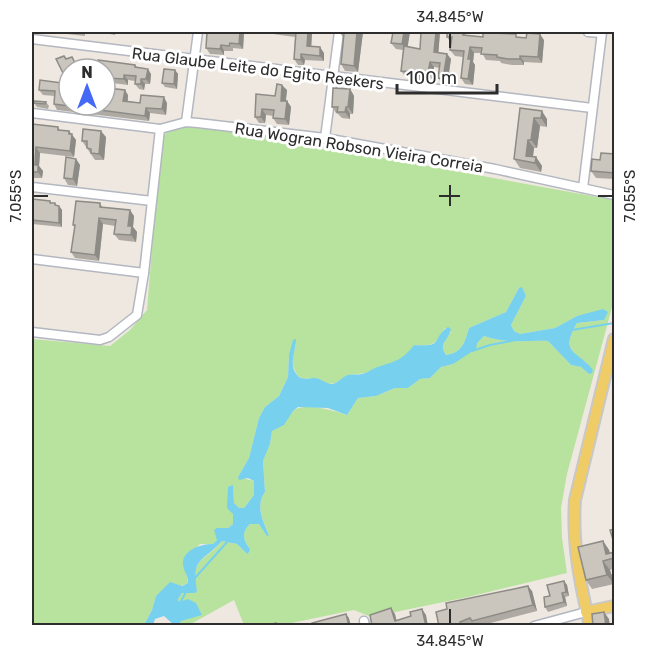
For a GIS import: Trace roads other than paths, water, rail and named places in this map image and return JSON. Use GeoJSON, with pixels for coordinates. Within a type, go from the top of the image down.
{"type":"FeatureCollection","features":[{"type":"Feature","properties":{"kind":"main road"},"geometry":{"type":"LineString","coordinates":[[590,626],[576,555],[573,526],[575,500],[615,339]]}},
{"type":"Feature","properties":{"kind":"main road"},"geometry":{"type":"LineString","coordinates":[[586,612],[615,606]]}},
{"type":"Feature","properties":{"kind":"street"},"geometry":{"type":"LineString","coordinates":[[186,122],[198,32]]}},
{"type":"Feature","properties":{"kind":"street"},"geometry":{"type":"LineString","coordinates":[[325,138],[339,32]]}},
{"type":"Feature","properties":{"kind":"street"},"geometry":{"type":"LineString","coordinates":[[584,188],[602,32],[588,32]]}},
{"type":"Feature","properties":{"kind":"street","name":"Rua Glaube Leite do Egito Reekers"},"geometry":{"type":"LineString","coordinates":[[32,39],[592,108]]}},
{"type":"Feature","properties":{"kind":"street","name":"Rua Wogran Robson Vieira Correia"},"geometry":{"type":"LineString","coordinates":[[32,113],[160,129],[186,122],[325,138],[495,169],[615,195]]}},
{"type":"Feature","properties":{"kind":"street"},"geometry":{"type":"LineString","coordinates":[[32,332],[100,340],[109,337],[137,315],[160,129]]}},
{"type":"Feature","properties":{"kind":"street"},"geometry":{"type":"LineString","coordinates":[[32,187],[152,201]]}},
{"type":"Feature","properties":{"kind":"street"},"geometry":{"type":"LineString","coordinates":[[32,259],[144,273]]}},
{"type":"Feature","properties":{"kind":"street"},"geometry":{"type":"LineString","coordinates":[[534,626],[586,612]]}},
{"type":"Feature","properties":{"kind":"water"},"geometry":{"type":"Polygon","coordinates":[[[522,287],[526,296],[511,325],[514,331],[520,334],[555,328],[577,316],[603,309],[608,312],[604,320],[577,323],[572,333],[570,346],[572,351],[593,370],[592,373],[589,374],[581,367],[571,365],[548,341],[508,341],[484,336],[477,343],[476,349],[453,364],[441,367],[430,378],[420,379],[408,388],[395,388],[376,396],[358,398],[347,415],[328,408],[298,407],[284,425],[272,431],[270,444],[263,461],[265,492],[260,508],[269,535],[267,536],[259,524],[250,524],[244,533],[250,549],[247,554],[237,544],[222,541],[200,561],[196,572],[197,591],[182,593],[178,599],[179,602],[188,599],[196,603],[202,615],[181,621],[179,625],[174,625],[164,616],[155,619],[153,625],[144,625],[156,596],[170,582],[182,586],[188,583],[183,563],[187,553],[202,545],[213,544],[217,540],[214,530],[228,528],[233,524],[233,514],[227,508],[228,487],[233,485],[234,503],[239,508],[244,508],[254,495],[254,481],[248,478],[239,480],[238,477],[249,458],[259,418],[265,407],[279,396],[288,377],[289,355],[293,340],[296,339],[293,366],[297,375],[303,379],[317,378],[332,384],[348,375],[364,374],[397,360],[414,345],[434,344],[448,327],[451,329],[443,347],[444,351],[446,355],[456,352],[464,342],[469,328],[506,312],[519,288],[522,287]]]}},
{"type":"Feature","properties":{"kind":"waterway"},"geometry":{"type":"LineString","coordinates":[[572,330],[614,323]]}},
{"type":"Feature","properties":{"kind":"waterway"},"geometry":{"type":"LineString","coordinates":[[472,351],[516,340]]}},
{"type":"Feature","properties":{"kind":"waterway"},"geometry":{"type":"LineString","coordinates":[[194,579],[228,541]]}},
{"type":"Feature","properties":{"kind":"waterway"},"geometry":{"type":"LineString","coordinates":[[180,603],[186,592]]}}]}
